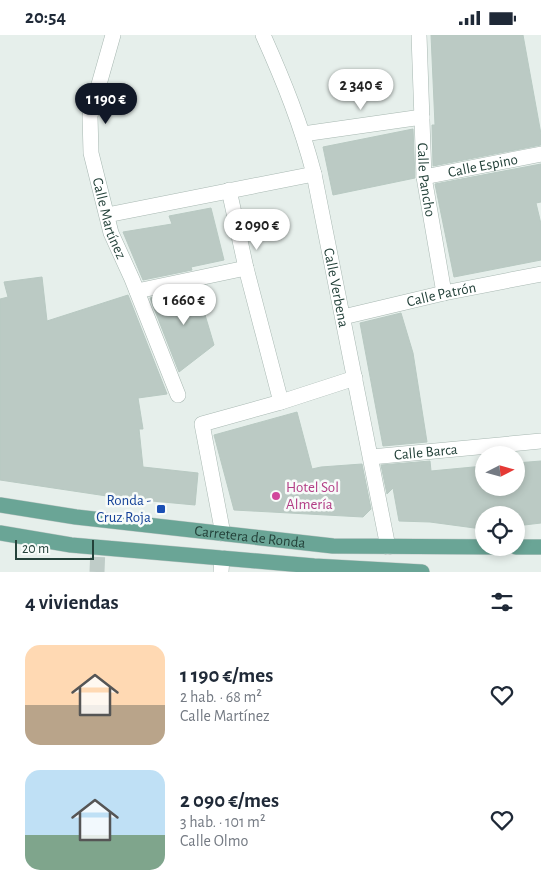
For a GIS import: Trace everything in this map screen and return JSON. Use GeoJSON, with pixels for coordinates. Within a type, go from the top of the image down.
{"type":"FeatureCollection","features":[{"type":"Feature","properties":{"kind":"main road","name":"Carretera de Ronda"},"geometry":{"type":"LineString","coordinates":[[0,505],[76,517],[333,545],[475,547]]}},
{"type":"Feature","properties":{"kind":"main road","name":"Carretera de Ronda"},"geometry":{"type":"LineString","coordinates":[[0,533],[71,545],[222,565],[422,572]]}},
{"type":"Feature","properties":{"kind":"main road"},"geometry":{"type":"LineString","coordinates":[[525,547],[541,547]]}},
{"type":"Feature","properties":{"kind":"street","name":"Calle Martínez"},"geometry":{"type":"LineString","coordinates":[[114,35],[90,116],[91,153],[111,233],[137,291],[178,395]]}},
{"type":"Feature","properties":{"kind":"street","name":"Calle Verbena"},"geometry":{"type":"LineString","coordinates":[[263,35],[304,134],[314,174],[388,547]]}},
{"type":"Feature","properties":{"kind":"street","name":"Calle Pancho"},"geometry":{"type":"LineString","coordinates":[[418,35],[424,177],[444,293]]}},
{"type":"Feature","properties":{"kind":"street"},"geometry":{"type":"LineString","coordinates":[[304,134],[422,117]]}},
{"type":"Feature","properties":{"kind":"street","name":"Calle Espino"},"geometry":{"type":"LineString","coordinates":[[424,177],[541,154]]}},
{"type":"Feature","properties":{"kind":"street"},"geometry":{"type":"LineString","coordinates":[[107,215],[314,174]]}},
{"type":"Feature","properties":{"kind":"street"},"geometry":{"type":"LineString","coordinates":[[229,190],[246,267],[281,403]]}},
{"type":"Feature","properties":{"kind":"street"},"geometry":{"type":"LineString","coordinates":[[137,291],[246,267]]}},
{"type":"Feature","properties":{"kind":"street","name":"Calle Patrón"},"geometry":{"type":"LineString","coordinates":[[343,317],[444,293],[541,274]]}},
{"type":"Feature","properties":{"kind":"street"},"geometry":{"type":"LineString","coordinates":[[223,534],[202,424],[281,403],[355,379]]}},
{"type":"Feature","properties":{"kind":"street","name":"Calle Barca"},"geometry":{"type":"LineString","coordinates":[[371,457],[541,441]]}},
{"type":"Feature","properties":{"kind":"building"},"geometry":{"type":"Polygon","coordinates":[[[431,35],[523,35],[541,134],[541,145],[433,166],[432,125],[435,125],[431,35]]]}},
{"type":"Feature","properties":{"kind":"building"},"geometry":{"type":"Polygon","coordinates":[[[413,129],[415,178],[333,195],[323,147],[413,129]]]}},
{"type":"Feature","properties":{"kind":"building"},"geometry":{"type":"Polygon","coordinates":[[[541,164],[541,202],[536,203],[541,224],[541,260],[454,277],[435,184],[541,164]]]}},
{"type":"Feature","properties":{"kind":"building"},"geometry":{"type":"Polygon","coordinates":[[[211,208],[224,260],[191,267],[192,270],[143,280],[123,232],[172,224],[169,216],[211,208]]]}},
{"type":"Feature","properties":{"kind":"building"},"geometry":{"type":"Polygon","coordinates":[[[42,277],[47,321],[128,295],[167,394],[138,398],[143,429],[139,429],[143,467],[198,473],[195,505],[120,498],[0,480],[0,299],[8,297],[4,282],[42,277]]]}},
{"type":"Feature","properties":{"kind":"building"},"geometry":{"type":"Polygon","coordinates":[[[197,288],[214,345],[179,372],[150,298],[197,288]]]}},
{"type":"Feature","properties":{"kind":"building"},"geometry":{"type":"Polygon","coordinates":[[[401,313],[413,353],[427,442],[383,446],[360,323],[401,313]]]}},
{"type":"Feature","properties":{"kind":"building"},"geometry":{"type":"Polygon","coordinates":[[[297,412],[312,469],[362,464],[371,509],[363,517],[234,510],[214,435],[297,412]]]}},
{"type":"Feature","properties":{"kind":"building"},"geometry":{"type":"Polygon","coordinates":[[[430,461],[431,471],[475,467],[475,496],[525,496],[525,462],[541,461],[541,523],[525,525],[525,506],[475,506],[475,528],[430,522],[399,521],[393,488],[387,494],[381,465],[430,461]]]}},
{"type":"Feature","properties":{"kind":"tunnel"},"geometry":{"type":"LineString","coordinates":[[97,572],[98,547]]}},
{"type":"Feature","properties":{"kind":"place","name":"Hotel Sol Almería"},"geometry":{"type":"Point","coordinates":[276,496]}},
{"type":"Feature","properties":{"kind":"place","name":"Ronda - Cruz Roja"},"geometry":{"type":"Point","coordinates":[161,509]}}]}
